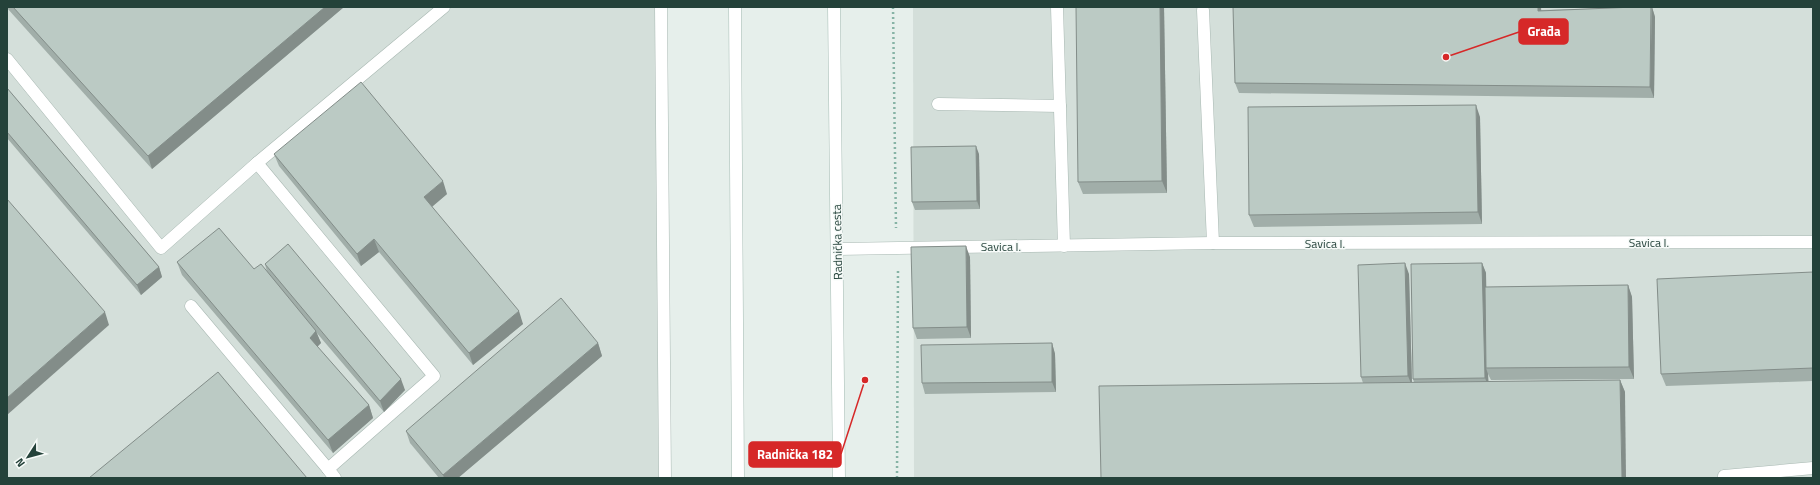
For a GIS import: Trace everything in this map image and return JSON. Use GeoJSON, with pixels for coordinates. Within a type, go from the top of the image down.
{"type":"FeatureCollection","features":[{"type":"Feature","properties":{"kind":"main road"},"geometry":{"type":"LineString","coordinates":[[7,59],[161,248],[257,163],[444,7]]}},
{"type":"Feature","properties":{"kind":"main road"},"geometry":{"type":"LineString","coordinates":[[661,7],[665,478]]}},
{"type":"Feature","properties":{"kind":"main road"},"geometry":{"type":"LineString","coordinates":[[736,7],[738,478]]}},
{"type":"Feature","properties":{"kind":"main road","name":"Radnička cesta"},"geometry":{"type":"LineString","coordinates":[[834,7],[838,249],[839,478]]}},
{"type":"Feature","properties":{"kind":"main road"},"geometry":{"type":"LineString","coordinates":[[1057,7],[1064,246]]}},
{"type":"Feature","properties":{"kind":"main road"},"geometry":{"type":"LineString","coordinates":[[1203,10],[1213,243]]}},
{"type":"Feature","properties":{"kind":"main road"},"geometry":{"type":"LineString","coordinates":[[938,104],[1060,106]]}},
{"type":"Feature","properties":{"kind":"main road"},"geometry":{"type":"LineString","coordinates":[[191,306],[331,473],[434,376],[257,163]]}},
{"type":"Feature","properties":{"kind":"main road","name":"Savica I."},"geometry":{"type":"LineString","coordinates":[[838,249],[1213,243],[1813,242]]}},
{"type":"Feature","properties":{"kind":"main road"},"geometry":{"type":"LineString","coordinates":[[1724,478],[1724,476],[1813,468]]}},
{"type":"Feature","properties":{"kind":"shaded area"},"geometry":{"type":"Polygon","coordinates":[[[7,7],[656,7],[659,478],[7,478],[7,7]]]}},
{"type":"Feature","properties":{"kind":"shaded area"},"geometry":{"type":"Polygon","coordinates":[[[913,7],[1813,7],[1813,478],[914,478],[913,7]]]}},
{"type":"Feature","properties":{"kind":"building"},"geometry":{"type":"Polygon","coordinates":[[[13,7],[325,7],[148,156],[13,7]]]}},
{"type":"Feature","properties":{"kind":"building"},"geometry":{"type":"Polygon","coordinates":[[[1076,7],[1160,7],[1162,181],[1078,182],[1076,7]]]}},
{"type":"Feature","properties":{"kind":"building"},"geometry":{"type":"Polygon","coordinates":[[[1233,7],[1538,7],[1538,11],[1651,7],[1650,87],[1235,83],[1233,7]]]}},
{"type":"Feature","properties":{"kind":"building"},"geometry":{"type":"Polygon","coordinates":[[[361,82],[443,181],[424,197],[519,311],[469,353],[374,239],[357,254],[274,154],[361,82]]]}},
{"type":"Feature","properties":{"kind":"building"},"geometry":{"type":"Polygon","coordinates":[[[7,88],[159,267],[137,285],[7,132],[7,88]]]}},
{"type":"Feature","properties":{"kind":"building"},"geometry":{"type":"Polygon","coordinates":[[[1476,105],[1478,212],[1249,215],[1248,107],[1476,105]]]}},
{"type":"Feature","properties":{"kind":"building"},"geometry":{"type":"Polygon","coordinates":[[[976,146],[977,201],[912,202],[911,147],[976,146]]]}},
{"type":"Feature","properties":{"kind":"building"},"geometry":{"type":"Polygon","coordinates":[[[7,199],[105,312],[7,398],[7,199]]]}},
{"type":"Feature","properties":{"kind":"building"},"geometry":{"type":"Polygon","coordinates":[[[219,228],[254,269],[261,264],[316,331],[310,338],[369,405],[328,440],[177,262],[219,228]]]}},
{"type":"Feature","properties":{"kind":"building"},"geometry":{"type":"Polygon","coordinates":[[[288,244],[401,379],[380,401],[265,264],[288,244]]]}},
{"type":"Feature","properties":{"kind":"building"},"geometry":{"type":"Polygon","coordinates":[[[966,246],[967,327],[913,328],[911,247],[966,246]]]}},
{"type":"Feature","properties":{"kind":"building"},"geometry":{"type":"Polygon","coordinates":[[[1405,263],[1408,376],[1361,377],[1358,265],[1405,263]]]}},
{"type":"Feature","properties":{"kind":"building"},"geometry":{"type":"Polygon","coordinates":[[[1482,263],[1485,378],[1413,379],[1411,264],[1482,263]]]}},
{"type":"Feature","properties":{"kind":"building"},"geometry":{"type":"Polygon","coordinates":[[[1813,272],[1813,368],[1661,374],[1657,279],[1813,272]]]}},
{"type":"Feature","properties":{"kind":"building"},"geometry":{"type":"Polygon","coordinates":[[[1628,285],[1629,367],[1486,368],[1485,287],[1628,285]]]}},
{"type":"Feature","properties":{"kind":"building"},"geometry":{"type":"Polygon","coordinates":[[[561,298],[598,343],[443,475],[406,431],[561,298]]]}},
{"type":"Feature","properties":{"kind":"building"},"geometry":{"type":"Polygon","coordinates":[[[1052,343],[1052,382],[922,383],[921,345],[1052,343]]]}},
{"type":"Feature","properties":{"kind":"building"},"geometry":{"type":"Polygon","coordinates":[[[218,372],[307,478],[89,478],[218,372]]]}},
{"type":"Feature","properties":{"kind":"building"},"geometry":{"type":"Polygon","coordinates":[[[1620,380],[1622,478],[1101,478],[1099,386],[1620,380]]]}},
{"type":"Feature","properties":{"kind":"place","name":"Građa"},"geometry":{"type":"Point","coordinates":[1446,57]}},
{"type":"Feature","properties":{"kind":"place","name":"Radnička 182"},"geometry":{"type":"Point","coordinates":[865,380]}}]}
